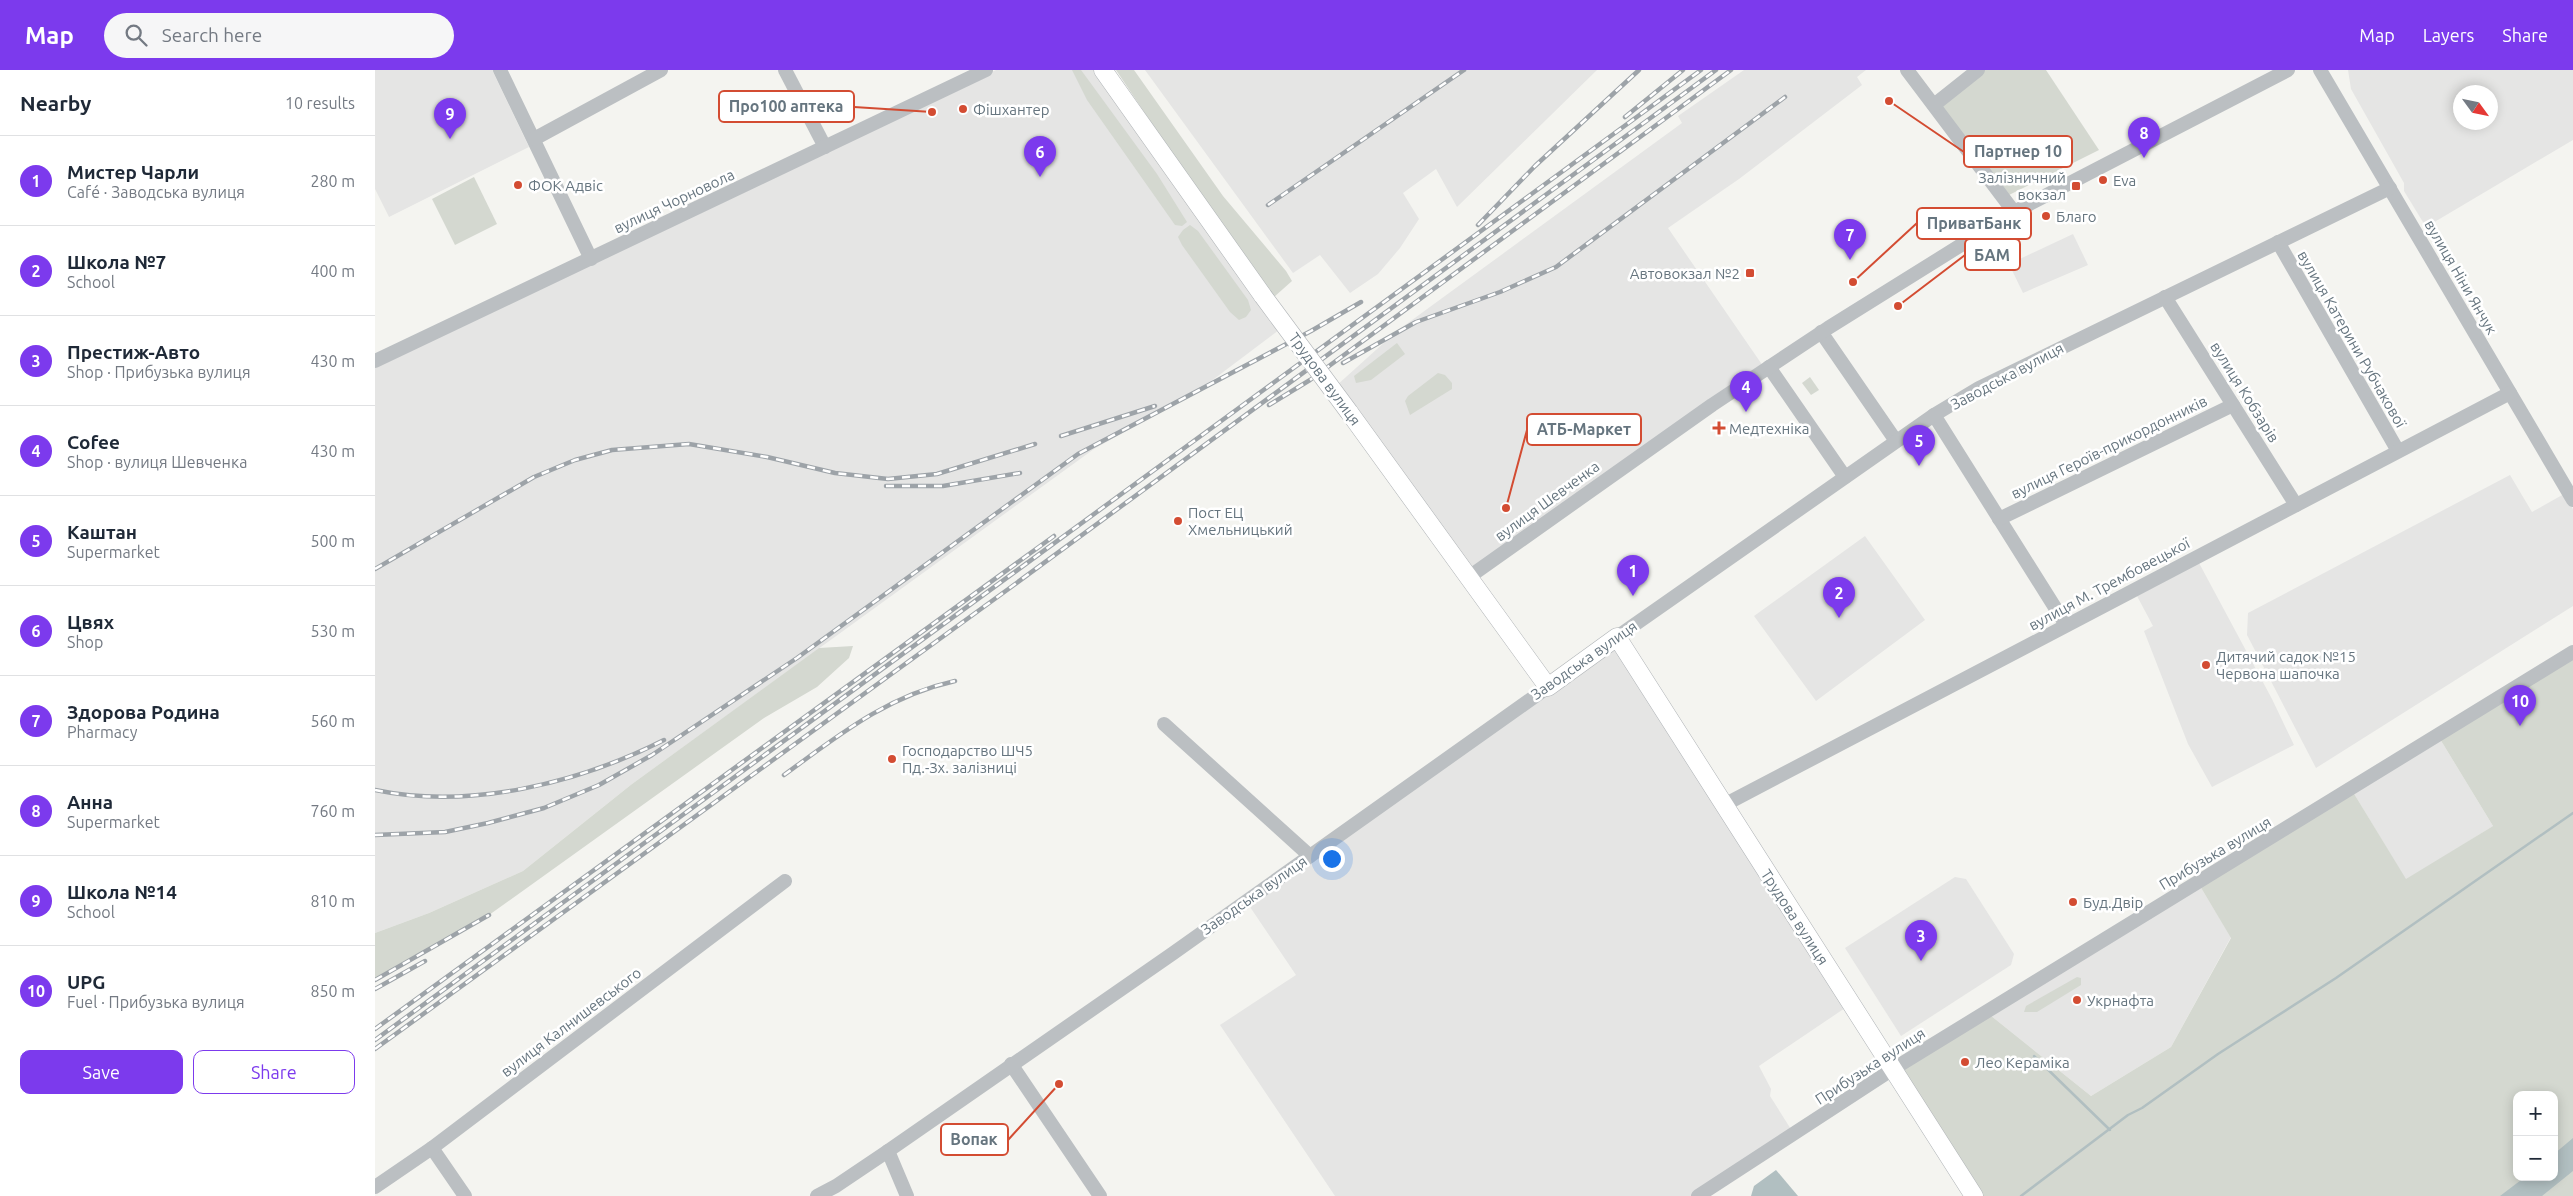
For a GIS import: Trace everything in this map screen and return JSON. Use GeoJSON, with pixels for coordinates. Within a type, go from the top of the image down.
{"type":"FeatureCollection","features":[{"type":"Feature","properties":{"kind":"main road","name":"Трудова вулиця"},"geometry":{"type":"LineString","coordinates":[[1103,70],[1263,296],[1469,577],[1547,687]]}},
{"type":"Feature","properties":{"kind":"main road","name":"Трудова вулиця"},"geometry":{"type":"LineString","coordinates":[[1617,637],[1974,1196]]}},
{"type":"Feature","properties":{"kind":"main road","name":"Заводська вулиця"},"geometry":{"type":"LineString","coordinates":[[1547,687],[1617,637]]}},
{"type":"Feature","properties":{"kind":"street"},"geometry":{"type":"LineString","coordinates":[[500,70],[591,259]]}},
{"type":"Feature","properties":{"kind":"street"},"geometry":{"type":"LineString","coordinates":[[534,139],[661,70]]}},
{"type":"Feature","properties":{"kind":"street"},"geometry":{"type":"LineString","coordinates":[[785,70],[825,147]]}},
{"type":"Feature","properties":{"kind":"street","name":"вулиця Чорновола"},"geometry":{"type":"LineString","coordinates":[[375,362],[987,70]]}},
{"type":"Feature","properties":{"kind":"street"},"geometry":{"type":"LineString","coordinates":[[1907,70],[2014,212]]}},
{"type":"Feature","properties":{"kind":"street"},"geometry":{"type":"LineString","coordinates":[[1934,105],[1978,70]]}},
{"type":"Feature","properties":{"kind":"street","name":"вулиця Шевченка"},"geometry":{"type":"LineString","coordinates":[[1469,577],[1821,332],[2014,212],[2288,70]]}},
{"type":"Feature","properties":{"kind":"street","name":"вулиця Ніни Янчук"},"geometry":{"type":"LineString","coordinates":[[2320,70],[2573,500]]}},
{"type":"Feature","properties":{"kind":"street","name":"Заводська вулиця"},"geometry":{"type":"LineString","coordinates":[[1617,637],[1896,441],[1979,388],[2389,188]]}},
{"type":"Feature","properties":{"kind":"street","name":"вулиця Катерини Рубчакової"},"geometry":{"type":"LineString","coordinates":[[2278,242],[2397,451]]}},
{"type":"Feature","properties":{"kind":"street","name":"вулиця Кобзарів"},"geometry":{"type":"LineString","coordinates":[[2165,297],[2297,504]]}},
{"type":"Feature","properties":{"kind":"street"},"geometry":{"type":"LineString","coordinates":[[1821,332],[1896,441]]}},
{"type":"Feature","properties":{"kind":"street"},"geometry":{"type":"LineString","coordinates":[[1769,367],[1845,477]]}},
{"type":"Feature","properties":{"kind":"street","name":"вулиця М. Трембовецької"},"geometry":{"type":"LineString","coordinates":[[1724,805],[2510,392]]}},
{"type":"Feature","properties":{"kind":"street","name":"вулиця Героїв-прикордонників"},"geometry":{"type":"LineString","coordinates":[[1999,519],[2233,405]]}},
{"type":"Feature","properties":{"kind":"street"},"geometry":{"type":"LineString","coordinates":[[1934,415],[2066,626]]}},
{"type":"Feature","properties":{"kind":"street","name":"Прибузька вулиця"},"geometry":{"type":"LineString","coordinates":[[1698,1196],[1893,1069],[2573,652]]}},
{"type":"Feature","properties":{"kind":"street","name":"Заводська вулиця"},"geometry":{"type":"LineString","coordinates":[[817,1196],[836,1186],[888,1151],[1310,856],[1547,687]]}},
{"type":"Feature","properties":{"kind":"street"},"geometry":{"type":"LineString","coordinates":[[1164,724],[1310,856]]}},
{"type":"Feature","properties":{"kind":"street","name":"вулиця Калнишевського"},"geometry":{"type":"LineString","coordinates":[[375,1187],[432,1148],[785,880]]}},
{"type":"Feature","properties":{"kind":"street"},"geometry":{"type":"LineString","coordinates":[[1011,1064],[1100,1196]]}},
{"type":"Feature","properties":{"kind":"street"},"geometry":{"type":"LineString","coordinates":[[432,1148],[465,1196]]}},
{"type":"Feature","properties":{"kind":"street"},"geometry":{"type":"LineString","coordinates":[[888,1151],[907,1196]]}},
{"type":"Feature","properties":{"kind":"shaded area"},"geometry":{"type":"Polygon","coordinates":[[[375,70],[497,70],[493,72],[529,147],[389,217],[375,189],[375,70]]]}},
{"type":"Feature","properties":{"kind":"shaded area"},"geometry":{"type":"Polygon","coordinates":[[[996,70],[1097,70],[1283,327],[1202,388],[1094,449],[632,784],[523,871],[429,913],[375,933],[375,366],[996,70]]]}},
{"type":"Feature","properties":{"kind":"shaded area"},"geometry":{"type":"Polygon","coordinates":[[[1072,70],[1081,70],[1157,174],[1187,222],[1182,226],[1175,225],[1087,100],[1072,70]]]}},
{"type":"Feature","properties":{"kind":"shaded area"},"geometry":{"type":"Polygon","coordinates":[[[1116,70],[1134,70],[1223,196],[1286,271],[1292,281],[1274,297],[1181,167],[1116,70]]]}},
{"type":"Feature","properties":{"kind":"shaded area"},"geometry":{"type":"Polygon","coordinates":[[[1145,70],[1597,70],[1457,207],[1436,169],[1403,193],[1419,219],[1400,248],[1378,274],[1350,293],[1320,255],[1293,273],[1145,70]]]}},
{"type":"Feature","properties":{"kind":"shaded area"},"geometry":{"type":"Polygon","coordinates":[[[1744,70],[1866,70],[1857,77],[1862,85],[1739,179],[1668,228],[1763,366],[1470,571],[1336,386],[1397,331],[1682,123],[1678,116],[1744,70]]]}},
{"type":"Feature","properties":{"kind":"shaded area"},"geometry":{"type":"Polygon","coordinates":[[[1978,70],[2046,70],[2099,150],[2005,197],[1934,105],[1978,70]]]}},
{"type":"Feature","properties":{"kind":"shaded area"},"geometry":{"type":"Polygon","coordinates":[[[2348,70],[2573,70],[2573,140],[2426,227],[2404,191],[2404,183],[2351,89],[2348,70]]]}},
{"type":"Feature","properties":{"kind":"shaded area"},"geometry":{"type":"Polygon","coordinates":[[[474,177],[497,224],[455,245],[432,199],[474,177]]]}},
{"type":"Feature","properties":{"kind":"shaded area"},"geometry":{"type":"Polygon","coordinates":[[[1190,225],[1198,231],[1248,300],[1251,310],[1246,317],[1239,320],[1230,312],[1182,245],[1178,237],[1190,225]]]}},
{"type":"Feature","properties":{"kind":"shaded area"},"geometry":{"type":"Polygon","coordinates":[[[2073,234],[2088,265],[2023,293],[2009,264],[2073,234]]]}},
{"type":"Feature","properties":{"kind":"shaded area"},"geometry":{"type":"Polygon","coordinates":[[[1397,343],[1405,354],[1371,380],[1356,383],[1354,376],[1397,343]]]}},
{"type":"Feature","properties":{"kind":"shaded area"},"geometry":{"type":"Polygon","coordinates":[[[1438,373],[1445,375],[1452,383],[1452,389],[1410,415],[1405,401],[1408,396],[1438,373]]]}},
{"type":"Feature","properties":{"kind":"shaded area"},"geometry":{"type":"Polygon","coordinates":[[[1810,377],[1819,390],[1811,395],[1802,383],[1810,377]]]}},
{"type":"Feature","properties":{"kind":"shaded area"},"geometry":{"type":"Polygon","coordinates":[[[2510,475],[2532,512],[2564,494],[2573,509],[2573,606],[2316,768],[2247,635],[2248,613],[2510,475]]]}},
{"type":"Feature","properties":{"kind":"shaded area"},"geometry":{"type":"Polygon","coordinates":[[[1865,536],[1925,620],[1816,701],[1754,616],[1865,536]]]}},
{"type":"Feature","properties":{"kind":"shaded area","name":"Дитячий садок №15 Червона шапочка"},"geometry":{"type":"Polygon","coordinates":[[[2199,563],[2272,699],[2294,745],[2212,787],[2188,744],[2144,631],[2153,626],[2137,596],[2199,563]]]}},
{"type":"Feature","properties":{"kind":"shaded area"},"geometry":{"type":"Polygon","coordinates":[[[1617,637],[1851,1004],[1759,1066],[1771,1089],[1770,1096],[1794,1134],[1698,1196],[1335,1196],[1220,1025],[1296,975],[1246,901],[1617,637]]]}},
{"type":"Feature","properties":{"kind":"shaded area"},"geometry":{"type":"Polygon","coordinates":[[[853,646],[849,658],[817,687],[764,718],[489,915],[375,980],[375,933],[429,913],[523,871],[632,784],[819,648],[853,646]]]}},
{"type":"Feature","properties":{"kind":"shaded area"},"geometry":{"type":"Polygon","coordinates":[[[2573,657],[2573,1196],[1979,1196],[1899,1070],[1990,1015],[2091,1096],[2171,1047],[2231,938],[2200,886],[2353,792],[2406,879],[2493,826],[2440,739],[2573,657]]]}},
{"type":"Feature","properties":{"kind":"shaded area"},"geometry":{"type":"Polygon","coordinates":[[[2440,739],[2493,826],[2406,880],[2353,792],[2440,739]]]}},
{"type":"Feature","properties":{"kind":"shaded area"},"geometry":{"type":"Polygon","coordinates":[[[1955,877],[1966,879],[2014,954],[2011,965],[1901,1036],[1845,948],[1955,877]]]}},
{"type":"Feature","properties":{"kind":"shaded area"},"geometry":{"type":"Polygon","coordinates":[[[2200,886],[2231,937],[2171,1047],[2091,1096],[1990,1015],[2200,886]]]}},
{"type":"Feature","properties":{"kind":"shaded area"},"geometry":{"type":"Polygon","coordinates":[[[2077,977],[2081,978],[2081,985],[2037,1012],[2024,1012],[2026,1006],[2077,977]]]}},
{"type":"Feature","properties":{"kind":"shaded area"},"geometry":{"type":"Polygon","coordinates":[[[2573,1138],[2573,1171],[2542,1196],[2500,1196],[2520,1181],[2558,1181],[2558,1151],[2573,1138]]]}},
{"type":"Feature","properties":{"kind":"shaded area"},"geometry":{"type":"Polygon","coordinates":[[[1776,1170],[1798,1196],[1751,1196],[1754,1186],[1776,1170]]]}},
{"type":"Feature","properties":{"kind":"waterway"},"geometry":{"type":"LineString","coordinates":[[2021,1196],[2128,1115],[2142,1108],[2218,1054],[2336,978],[2573,813]]}},
{"type":"Feature","properties":{"kind":"waterway"},"geometry":{"type":"LineString","coordinates":[[2034,1056],[2110,1130]]}},
{"type":"Feature","properties":{"kind":"railway"},"geometry":{"type":"LineString","coordinates":[[1268,205],[1464,70]]}},
{"type":"Feature","properties":{"kind":"railway"},"geometry":{"type":"LineString","coordinates":[[1478,225],[1535,166],[1639,70]]}},
{"type":"Feature","properties":{"kind":"railway"},"geometry":{"type":"LineString","coordinates":[[1625,117],[1683,70]]}},
{"type":"Feature","properties":{"kind":"railway"},"geometry":{"type":"LineString","coordinates":[[375,1040],[1701,70]]}},
{"type":"Feature","properties":{"kind":"railway"},"geometry":{"type":"LineString","coordinates":[[375,1049],[1007,590],[1716,70]]}},
{"type":"Feature","properties":{"kind":"railway"},"geometry":{"type":"LineString","coordinates":[[1269,405],[1310,380],[1731,70]]}},
{"type":"Feature","properties":{"kind":"railway"},"geometry":{"type":"LineString","coordinates":[[1343,363],[1416,322],[1500,292],[1556,267],[1785,97]]}},
{"type":"Feature","properties":{"kind":"railway"},"geometry":{"type":"LineString","coordinates":[[375,835],[445,832],[488,823],[544,808],[599,785],[652,755],[797,658],[1078,454],[1311,331],[1361,302]]}},
{"type":"Feature","properties":{"kind":"railway"},"geometry":{"type":"LineString","coordinates":[[1061,436],[1155,406]]}},
{"type":"Feature","properties":{"kind":"railway"},"geometry":{"type":"LineString","coordinates":[[375,569],[534,477],[575,460],[612,450],[689,444],[767,457],[835,473],[888,479],[937,474],[1035,444]]}},
{"type":"Feature","properties":{"kind":"railway"},"geometry":{"type":"LineString","coordinates":[[886,486],[943,486],[1020,473]]}},
{"type":"Feature","properties":{"kind":"railway"},"geometry":{"type":"LineString","coordinates":[[375,1029],[1054,536]]}},
{"type":"Feature","properties":{"kind":"railway"},"geometry":{"type":"LineString","coordinates":[[784,775],[844,732],[886,707],[907,696],[955,681]]}},
{"type":"Feature","properties":{"kind":"railway"},"geometry":{"type":"LineString","coordinates":[[375,790],[411,795],[448,797],[523,789],[596,769],[664,740]]}},
{"type":"Feature","properties":{"kind":"railway"},"geometry":{"type":"LineString","coordinates":[[375,980],[489,915]]}},
{"type":"Feature","properties":{"kind":"railway"},"geometry":{"type":"LineString","coordinates":[[375,989],[425,961]]}},
{"type":"Feature","properties":{"kind":"place","name":"Партнер 10"},"geometry":{"type":"Point","coordinates":[1889,101]}},
{"type":"Feature","properties":{"kind":"place","name":"Фішхантер"},"geometry":{"type":"Point","coordinates":[963,109]}},
{"type":"Feature","properties":{"kind":"place","name":"Про100 аптека"},"geometry":{"type":"Point","coordinates":[932,112]}},
{"type":"Feature","properties":{"kind":"place","name":"Школа №14"},"geometry":{"type":"Point","coordinates":[450,139]}},
{"type":"Feature","properties":{"kind":"place","name":"Анна"},"geometry":{"type":"Point","coordinates":[2144,158]}},
{"type":"Feature","properties":{"kind":"place","name":"Цвях"},"geometry":{"type":"Point","coordinates":[1040,177]}},
{"type":"Feature","properties":{"kind":"place","name":"Eva"},"geometry":{"type":"Point","coordinates":[2103,180]}},
{"type":"Feature","properties":{"kind":"place","name":"ФОК Адвіс"},"geometry":{"type":"Point","coordinates":[518,185]}},
{"type":"Feature","properties":{"kind":"place","name":"Залізничний вокзал"},"geometry":{"type":"Point","coordinates":[2076,186]}},
{"type":"Feature","properties":{"kind":"place","name":"Благо"},"geometry":{"type":"Point","coordinates":[2046,216]}},
{"type":"Feature","properties":{"kind":"place","name":"Здорова Родина"},"geometry":{"type":"Point","coordinates":[1850,260]}},
{"type":"Feature","properties":{"kind":"place","name":"Автовокзал №2"},"geometry":{"type":"Point","coordinates":[1750,273]}},
{"type":"Feature","properties":{"kind":"place","name":"ПриватБанк"},"geometry":{"type":"Point","coordinates":[1853,282]}},
{"type":"Feature","properties":{"kind":"place","name":"БАМ"},"geometry":{"type":"Point","coordinates":[1898,306]}},
{"type":"Feature","properties":{"kind":"place","name":"Cofee"},"geometry":{"type":"Point","coordinates":[1746,412]}},
{"type":"Feature","properties":{"kind":"place","name":"Медтехніка"},"geometry":{"type":"Point","coordinates":[1719,428]}},
{"type":"Feature","properties":{"kind":"place","name":"Каштан"},"geometry":{"type":"Point","coordinates":[1919,466]}},
{"type":"Feature","properties":{"kind":"place","name":"АТБ-Маркет"},"geometry":{"type":"Point","coordinates":[1506,508]}},
{"type":"Feature","properties":{"kind":"place","name":"Пост ЕЦ Хмельницький"},"geometry":{"type":"Point","coordinates":[1178,521]}},
{"type":"Feature","properties":{"kind":"place","name":"Мистер Чарли"},"geometry":{"type":"Point","coordinates":[1633,596]}},
{"type":"Feature","properties":{"kind":"place","name":"Школа №7"},"geometry":{"type":"Point","coordinates":[1839,618]}},
{"type":"Feature","properties":{"kind":"place","name":"Дитячий садок №15 Червона шапочка"},"geometry":{"type":"Point","coordinates":[2206,665]}},
{"type":"Feature","properties":{"kind":"place","name":"UPG"},"geometry":{"type":"Point","coordinates":[2520,726]}},
{"type":"Feature","properties":{"kind":"place","name":"Господарство ШЧ5 Пд.-Зх. залізниці"},"geometry":{"type":"Point","coordinates":[892,759]}},
{"type":"Feature","properties":{"kind":"place","name":"Буд.Двір"},"geometry":{"type":"Point","coordinates":[2073,902]}},
{"type":"Feature","properties":{"kind":"place","name":"Престиж-Авто"},"geometry":{"type":"Point","coordinates":[1921,961]}},
{"type":"Feature","properties":{"kind":"place","name":"Укрнафта"},"geometry":{"type":"Point","coordinates":[2077,1000]}},
{"type":"Feature","properties":{"kind":"place","name":"Лео Кераміка"},"geometry":{"type":"Point","coordinates":[1965,1062]}},
{"type":"Feature","properties":{"kind":"place","name":"Вопак"},"geometry":{"type":"Point","coordinates":[1059,1084]}}]}
